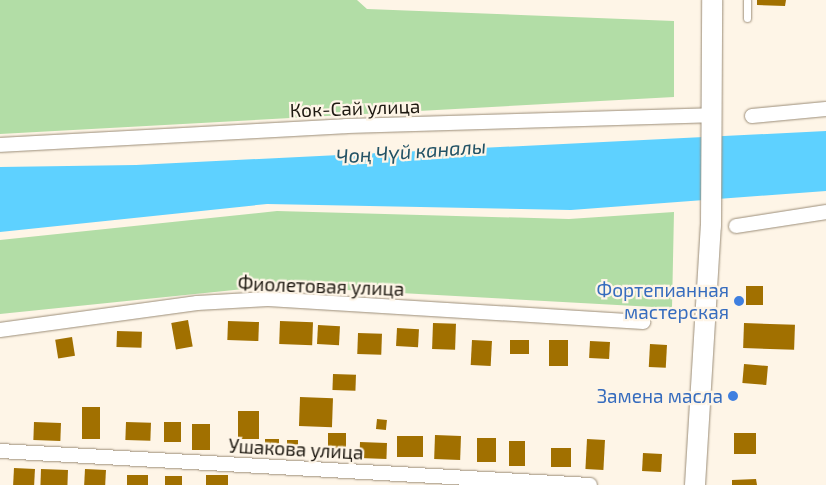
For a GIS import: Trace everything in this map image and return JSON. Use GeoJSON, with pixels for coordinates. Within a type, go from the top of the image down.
{"type":"FeatureCollection","features":[{"type":"Feature","properties":{"kind":"main road"},"geometry":{"type":"LineString","coordinates":[[695,485],[711,218],[712,0]]}},
{"type":"Feature","properties":{"kind":"street"},"geometry":{"type":"LineString","coordinates":[[752,116],[826,109]]}},
{"type":"Feature","properties":{"kind":"street","name":"Кок-Сай улица"},"geometry":{"type":"LineString","coordinates":[[0,145],[346,126],[712,119]]}},
{"type":"Feature","properties":{"kind":"street"},"geometry":{"type":"LineString","coordinates":[[736,226],[826,212]]}},
{"type":"Feature","properties":{"kind":"street","name":"Фиолетовая улица"},"geometry":{"type":"LineString","coordinates":[[0,330],[196,303],[268,299],[642,322]]}},
{"type":"Feature","properties":{"kind":"street","name":"Ушакова улица"},"geometry":{"type":"LineString","coordinates":[[0,451],[590,485]]}},
{"type":"Feature","properties":{"kind":"lane"},"geometry":{"type":"LineString","coordinates":[[747,0],[747,18]]}},
{"type":"Feature","properties":{"kind":"green space"},"geometry":{"type":"Polygon","coordinates":[[[0,0],[357,0],[367,9],[674,21],[674,97],[0,134],[0,0]]]}},
{"type":"Feature","properties":{"kind":"green space"},"geometry":{"type":"Polygon","coordinates":[[[277,211],[569,219],[674,212],[672,308],[273,286],[0,314],[0,240],[277,211]]]}},
{"type":"Feature","properties":{"kind":"water"},"geometry":{"type":"Polygon","coordinates":[[[826,131],[826,191],[571,210],[267,204],[0,232],[0,167],[136,165],[826,131]]]}},
{"type":"Feature","properties":{"kind":"building"},"geometry":{"type":"Polygon","coordinates":[[[757,0],[786,0],[785,6],[757,5],[757,0]]]}},
{"type":"Feature","properties":{"kind":"building"},"geometry":{"type":"Polygon","coordinates":[[[746,286],[763,286],[763,305],[746,305],[746,286]]]}},
{"type":"Feature","properties":{"kind":"building"},"geometry":{"type":"Polygon","coordinates":[[[188,320],[193,347],[176,350],[171,323],[188,320]]]}},
{"type":"Feature","properties":{"kind":"building"},"geometry":{"type":"Polygon","coordinates":[[[228,321],[259,322],[258,341],[227,340],[228,321]]]}},
{"type":"Feature","properties":{"kind":"building"},"geometry":{"type":"Polygon","coordinates":[[[280,321],[313,322],[312,345],[279,344],[280,321]]]}},
{"type":"Feature","properties":{"kind":"building"},"geometry":{"type":"Polygon","coordinates":[[[433,323],[456,324],[455,350],[432,349],[433,323]]]}},
{"type":"Feature","properties":{"kind":"building"},"geometry":{"type":"Polygon","coordinates":[[[744,323],[795,325],[794,350],[743,348],[744,323]]]}},
{"type":"Feature","properties":{"kind":"building"},"geometry":{"type":"Polygon","coordinates":[[[318,325],[340,326],[339,345],[317,344],[318,325]]]}},
{"type":"Feature","properties":{"kind":"building"},"geometry":{"type":"Polygon","coordinates":[[[397,328],[419,329],[418,347],[396,346],[397,328]]]}},
{"type":"Feature","properties":{"kind":"building"},"geometry":{"type":"Polygon","coordinates":[[[117,331],[142,332],[141,348],[116,347],[117,331]]]}},
{"type":"Feature","properties":{"kind":"building"},"geometry":{"type":"Polygon","coordinates":[[[358,333],[382,334],[381,355],[357,354],[358,333]]]}},
{"type":"Feature","properties":{"kind":"building"},"geometry":{"type":"Polygon","coordinates":[[[72,337],[75,356],[58,358],[55,340],[72,337]]]}},
{"type":"Feature","properties":{"kind":"building"},"geometry":{"type":"Polygon","coordinates":[[[472,340],[492,341],[491,366],[471,365],[472,340]]]}},
{"type":"Feature","properties":{"kind":"building"},"geometry":{"type":"Polygon","coordinates":[[[510,340],[529,340],[529,354],[510,354],[510,340]]]}},
{"type":"Feature","properties":{"kind":"building"},"geometry":{"type":"Polygon","coordinates":[[[549,340],[568,340],[568,366],[549,366],[549,340]]]}},
{"type":"Feature","properties":{"kind":"building"},"geometry":{"type":"Polygon","coordinates":[[[590,341],[610,342],[609,359],[589,358],[590,341]]]}},
{"type":"Feature","properties":{"kind":"building"},"geometry":{"type":"Polygon","coordinates":[[[650,344],[667,345],[666,368],[649,367],[650,344]]]}},
{"type":"Feature","properties":{"kind":"building"},"geometry":{"type":"Polygon","coordinates":[[[744,364],[768,366],[766,385],[742,383],[744,364]]]}},
{"type":"Feature","properties":{"kind":"building"},"geometry":{"type":"Polygon","coordinates":[[[333,374],[356,375],[355,391],[332,390],[333,374]]]}},
{"type":"Feature","properties":{"kind":"building"},"geometry":{"type":"Polygon","coordinates":[[[300,397],[333,398],[332,427],[299,426],[300,397]]]}},
{"type":"Feature","properties":{"kind":"building"},"geometry":{"type":"Polygon","coordinates":[[[82,407],[100,407],[100,439],[82,439],[82,407]]]}},
{"type":"Feature","properties":{"kind":"building"},"geometry":{"type":"Polygon","coordinates":[[[238,411],[259,411],[259,439],[238,439],[238,411]]]}},
{"type":"Feature","properties":{"kind":"building"},"geometry":{"type":"Polygon","coordinates":[[[377,419],[387,420],[386,430],[376,429],[377,419]]]}},
{"type":"Feature","properties":{"kind":"building"},"geometry":{"type":"Polygon","coordinates":[[[34,422],[61,423],[60,441],[33,440],[34,422]]]}},
{"type":"Feature","properties":{"kind":"building"},"geometry":{"type":"Polygon","coordinates":[[[126,422],[151,423],[150,441],[125,440],[126,422]]]}},
{"type":"Feature","properties":{"kind":"building"},"geometry":{"type":"Polygon","coordinates":[[[164,422],[181,422],[181,442],[164,442],[164,422]]]}},
{"type":"Feature","properties":{"kind":"building"},"geometry":{"type":"Polygon","coordinates":[[[192,424],[210,424],[210,450],[192,450],[192,424]]]}},
{"type":"Feature","properties":{"kind":"building"},"geometry":{"type":"Polygon","coordinates":[[[328,433],[346,433],[346,455],[328,455],[328,433]]]}},
{"type":"Feature","properties":{"kind":"building"},"geometry":{"type":"Polygon","coordinates":[[[734,433],[756,433],[756,454],[734,454],[734,433]]]}},
{"type":"Feature","properties":{"kind":"building"},"geometry":{"type":"Polygon","coordinates":[[[435,435],[461,436],[460,460],[434,459],[435,435]]]}},
{"type":"Feature","properties":{"kind":"building"},"geometry":{"type":"Polygon","coordinates":[[[397,436],[423,436],[423,457],[397,457],[397,436]]]}},
{"type":"Feature","properties":{"kind":"building"},"geometry":{"type":"Polygon","coordinates":[[[477,438],[496,438],[496,462],[477,462],[477,438]]]}},
{"type":"Feature","properties":{"kind":"building"},"geometry":{"type":"Polygon","coordinates":[[[265,439],[279,439],[279,454],[265,454],[265,439]]]}},
{"type":"Feature","properties":{"kind":"building"},"geometry":{"type":"Polygon","coordinates":[[[587,439],[605,440],[603,470],[585,469],[587,439]]]}},
{"type":"Feature","properties":{"kind":"building"},"geometry":{"type":"Polygon","coordinates":[[[287,440],[298,440],[298,455],[287,455],[287,440]]]}},
{"type":"Feature","properties":{"kind":"building"},"geometry":{"type":"Polygon","coordinates":[[[509,441],[525,441],[525,466],[509,466],[509,441]]]}},
{"type":"Feature","properties":{"kind":"building"},"geometry":{"type":"Polygon","coordinates":[[[360,442],[387,443],[386,459],[359,458],[360,442]]]}},
{"type":"Feature","properties":{"kind":"building"},"geometry":{"type":"Polygon","coordinates":[[[551,448],[571,448],[571,467],[551,467],[551,448]]]}},
{"type":"Feature","properties":{"kind":"building"},"geometry":{"type":"Polygon","coordinates":[[[643,453],[662,454],[661,472],[642,471],[643,453]]]}},
{"type":"Feature","properties":{"kind":"building"},"geometry":{"type":"Polygon","coordinates":[[[14,468],[35,469],[34,485],[13,485],[14,468]]]}},
{"type":"Feature","properties":{"kind":"building"},"geometry":{"type":"Polygon","coordinates":[[[41,469],[68,470],[67,485],[40,485],[41,469]]]}},
{"type":"Feature","properties":{"kind":"building"},"geometry":{"type":"Polygon","coordinates":[[[85,469],[106,470],[105,485],[84,485],[85,469]]]}},
{"type":"Feature","properties":{"kind":"building"},"geometry":{"type":"Polygon","coordinates":[[[127,475],[148,475],[148,485],[127,485],[127,475]]]}},
{"type":"Feature","properties":{"kind":"building"},"geometry":{"type":"Polygon","coordinates":[[[206,475],[228,475],[228,485],[206,485],[206,475]]]}},
{"type":"Feature","properties":{"kind":"building"},"geometry":{"type":"Polygon","coordinates":[[[165,476],[182,476],[182,485],[165,485],[165,476]]]}},
{"type":"Feature","properties":{"kind":"building"},"geometry":{"type":"Polygon","coordinates":[[[756,479],[757,485],[732,485],[732,480],[756,479]]]}},
{"type":"Feature","properties":{"kind":"place","name":"Фортепианная мастерская"},"geometry":{"type":"Point","coordinates":[739,301]}},
{"type":"Feature","properties":{"kind":"place","name":"Замена масла"},"geometry":{"type":"Point","coordinates":[733,396]}},
{"type":"Feature","properties":{"kind":"water label","name":"Чоң Чүй каналы"},"geometry":{"type":"Point","coordinates":[411,151]}}]}
